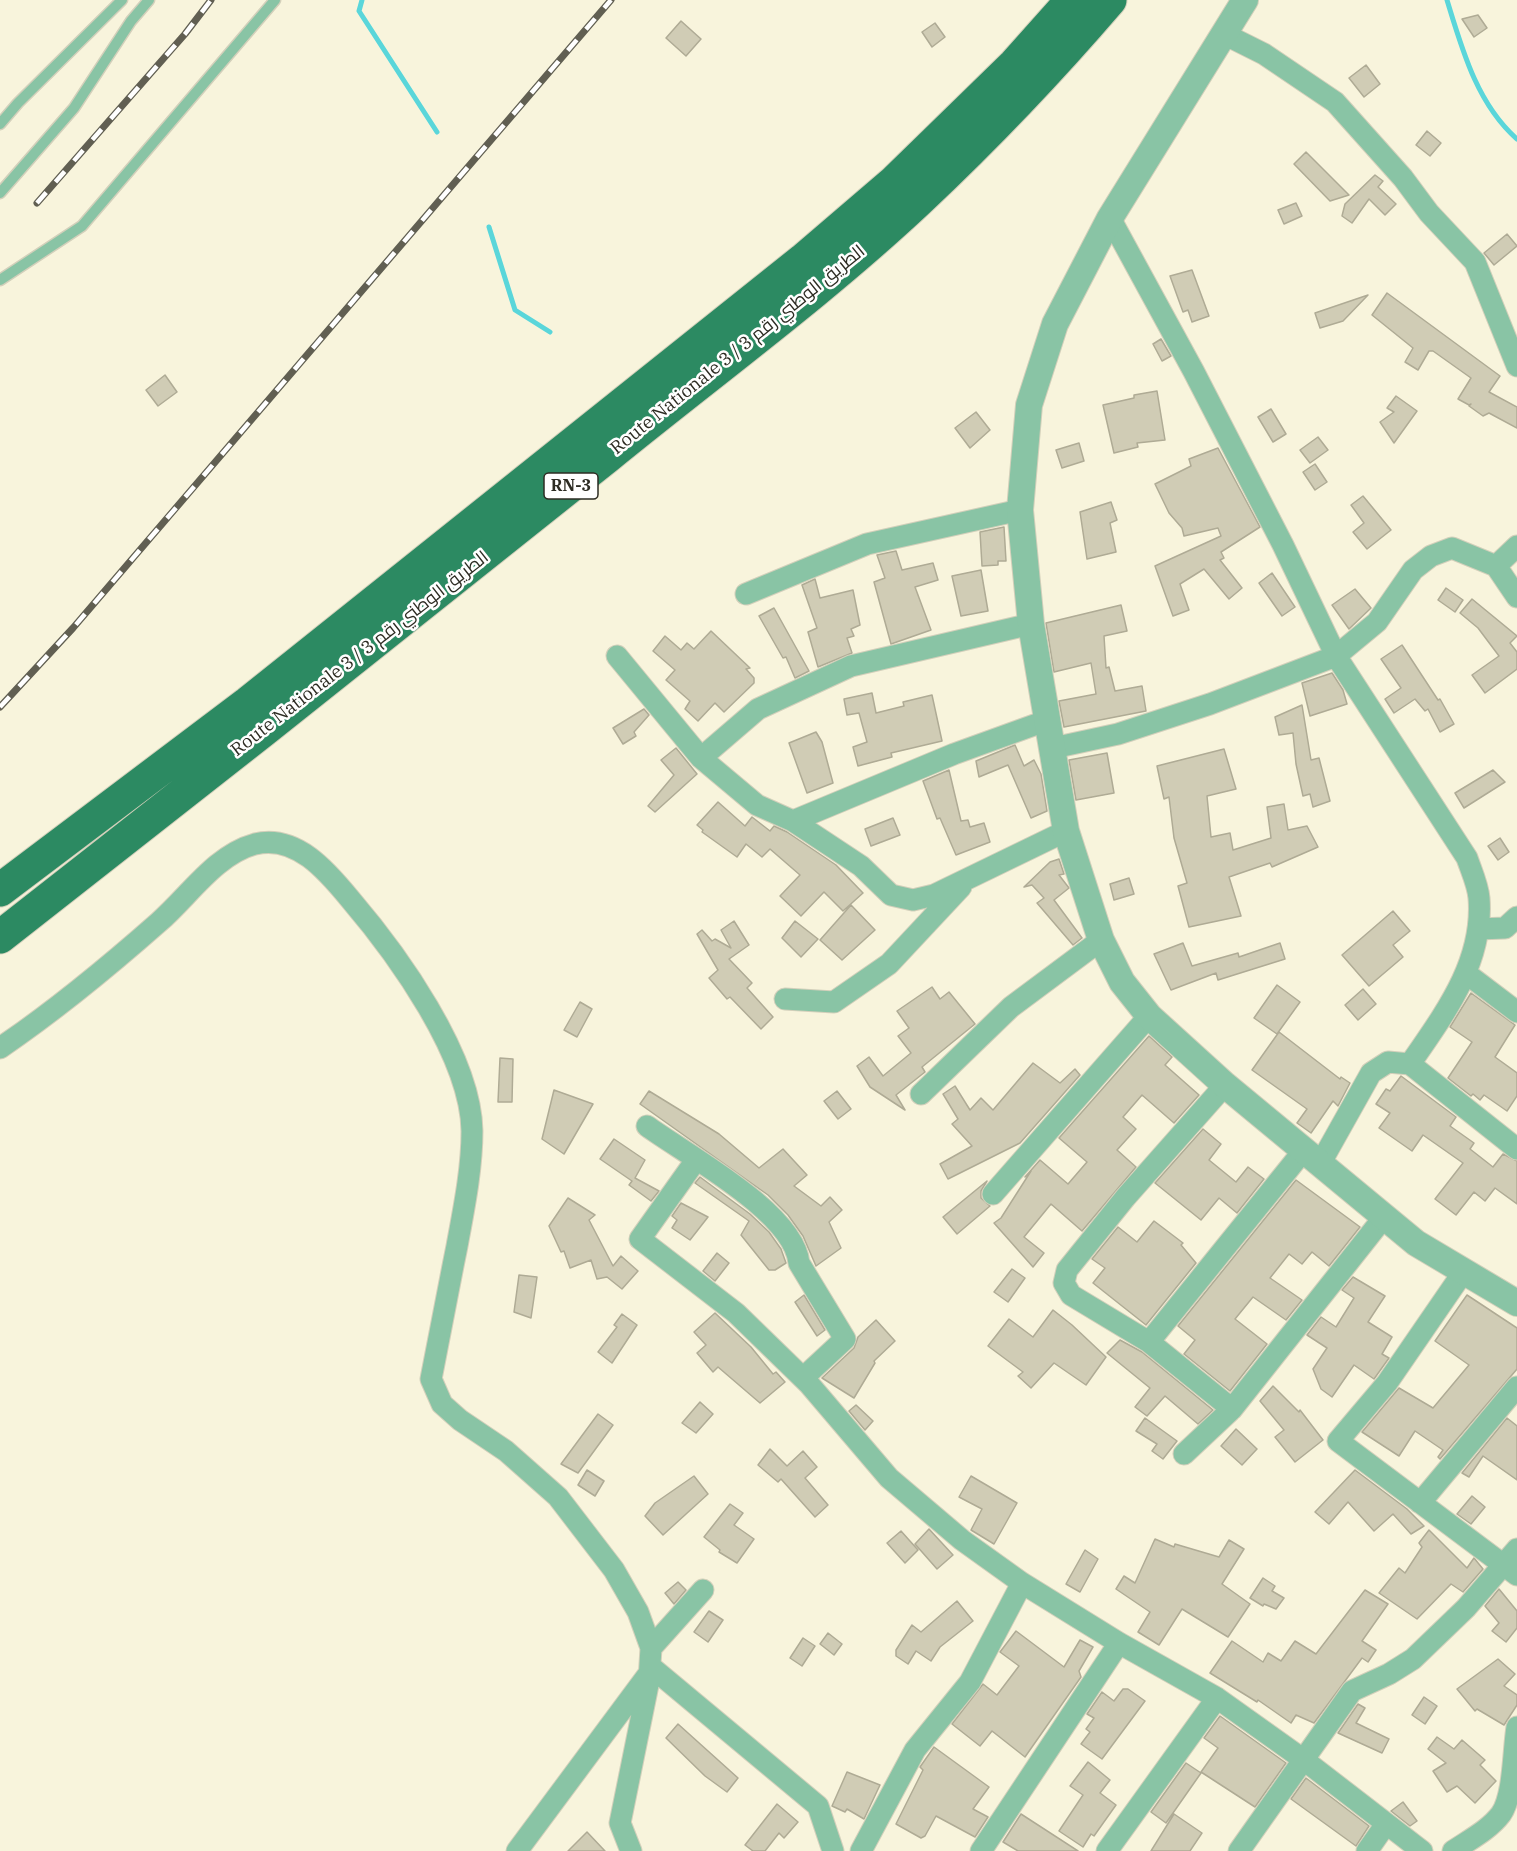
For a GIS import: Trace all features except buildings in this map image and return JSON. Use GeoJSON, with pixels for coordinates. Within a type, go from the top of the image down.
{"type":"FeatureCollection","features":[{"type":"Feature","properties":{"kind":"highway","name":"Route Nationale 3 / الطريق الوطني رقم 3"},"geometry":{"type":"LineString","coordinates":[[0,890],[157,774],[776,282],[894,182],[1015,64],[1072,0]]}},
{"type":"Feature","properties":{"kind":"highway","name":"Route Nationale 3 / الطريق الوطني رقم 3"},"geometry":{"type":"LineString","coordinates":[[0,937],[378,641],[835,273],[908,210],[1036,83],[1110,0]]}},
{"type":"Feature","properties":{"kind":"highway"},"geometry":{"type":"LineString","coordinates":[[359,615],[378,641]]}},
{"type":"Feature","properties":{"kind":"street"},"geometry":{"type":"LineString","coordinates":[[1245,0],[1110,218],[1055,324],[1029,405],[1020,510],[1031,624],[1066,831],[1101,940],[1122,982],[1149,1016],[1225,1085],[1416,1243],[1517,1303]]}},
{"type":"Feature","properties":{"kind":"street"},"geometry":{"type":"LineString","coordinates":[[1224,34],[1264,54],[1335,102],[1403,178],[1429,213],[1475,262],[1517,366]]}},
{"type":"Feature","properties":{"kind":"street"},"geometry":{"type":"LineString","coordinates":[[1110,218],[1199,382],[1283,545],[1336,656],[1467,858],[1479,896],[1478,929],[1467,974],[1410,1064]]}},
{"type":"Feature","properties":{"kind":"street"},"geometry":{"type":"LineString","coordinates":[[746,594],[867,544],[1020,510]]}},
{"type":"Feature","properties":{"kind":"street"},"geometry":{"type":"LineString","coordinates":[[1496,566],[1517,546]]}},
{"type":"Feature","properties":{"kind":"street"},"geometry":{"type":"LineString","coordinates":[[1053,748],[1118,734],[1210,705],[1336,656],[1377,622],[1413,570],[1431,556],[1452,548],[1496,566],[1517,597]]}},
{"type":"Feature","properties":{"kind":"street"},"geometry":{"type":"LineString","coordinates":[[701,758],[758,709],[851,666],[1031,624]]}},
{"type":"Feature","properties":{"kind":"street"},"geometry":{"type":"LineString","coordinates":[[617,656],[701,758],[757,805],[793,821],[861,866],[891,895],[913,900],[934,895],[1066,831]]}},
{"type":"Feature","properties":{"kind":"street"},"geometry":{"type":"LineString","coordinates":[[793,821],[954,754],[1048,720]]}},
{"type":"Feature","properties":{"kind":"street"},"geometry":{"type":"LineString","coordinates":[[0,1048],[38,1023],[118,958],[173,910],[218,863],[238,850],[257,844],[279,842],[297,849],[333,878],[371,923],[443,1034],[462,1076],[472,1130],[465,1202],[431,1378],[442,1404],[460,1420],[506,1451],[558,1497],[614,1570],[638,1612],[650,1663],[620,1823],[631,1851]]}},
{"type":"Feature","properties":{"kind":"street"},"geometry":{"type":"LineString","coordinates":[[785,999],[834,1002],[889,964],[967,880]]}},
{"type":"Feature","properties":{"kind":"street"},"geometry":{"type":"LineString","coordinates":[[1478,929],[1505,928],[1517,917]]}},
{"type":"Feature","properties":{"kind":"street"},"geometry":{"type":"LineString","coordinates":[[921,1094],[1011,1007],[1101,940]]}},
{"type":"Feature","properties":{"kind":"street"},"geometry":{"type":"LineString","coordinates":[[1467,974],[1517,1012]]}},
{"type":"Feature","properties":{"kind":"street"},"geometry":{"type":"LineString","coordinates":[[993,1194],[1149,1016]]}},
{"type":"Feature","properties":{"kind":"street"},"geometry":{"type":"LineString","coordinates":[[1149,1342],[1312,1157],[1371,1072],[1388,1062],[1410,1064],[1517,1149]]}},
{"type":"Feature","properties":{"kind":"street"},"geometry":{"type":"LineString","coordinates":[[1225,1085],[1125,1198],[1067,1270],[1064,1283],[1071,1295],[1149,1342],[1232,1410]]}},
{"type":"Feature","properties":{"kind":"street"},"geometry":{"type":"LineString","coordinates":[[646,1126],[741,1188],[786,1235],[798,1256],[799,1263],[845,1339],[803,1378]]}},
{"type":"Feature","properties":{"kind":"street"},"geometry":{"type":"LineString","coordinates":[[696,1160],[640,1239],[736,1313],[803,1378],[889,1478],[962,1540],[1022,1583],[1119,1643],[1217,1698],[1304,1760],[1422,1851]]}},
{"type":"Feature","properties":{"kind":"street"},"geometry":{"type":"LineString","coordinates":[[1184,1454],[1232,1410],[1384,1217]]}},
{"type":"Feature","properties":{"kind":"street"},"geometry":{"type":"LineString","coordinates":[[1239,1851],[1352,1691],[1389,1674],[1413,1659],[1512,1563],[1420,1503],[1338,1441],[1387,1383],[1464,1271]]}},
{"type":"Feature","properties":{"kind":"street"},"geometry":{"type":"LineString","coordinates":[[1420,1503],[1517,1387]]}},
{"type":"Feature","properties":{"kind":"street"},"geometry":{"type":"LineString","coordinates":[[861,1851],[915,1750],[969,1682],[1022,1583]]}},
{"type":"Feature","properties":{"kind":"street"},"geometry":{"type":"LineString","coordinates":[[517,1851],[703,1590]]}},
{"type":"Feature","properties":{"kind":"street"},"geometry":{"type":"LineString","coordinates":[[981,1851],[1119,1643]]}},
{"type":"Feature","properties":{"kind":"street"},"geometry":{"type":"LineString","coordinates":[[650,1663],[818,1806],[833,1851]]}},
{"type":"Feature","properties":{"kind":"street"},"geometry":{"type":"LineString","coordinates":[[1107,1851],[1217,1698]]}},
{"type":"Feature","properties":{"kind":"street"},"geometry":{"type":"LineString","coordinates":[[1453,1851],[1483,1831],[1501,1813],[1510,1792],[1517,1727]]}},
{"type":"Feature","properties":{"kind":"street"},"geometry":{"type":"LineString","coordinates":[[1367,1851],[1386,1824]]}},
{"type":"Feature","properties":{"kind":"lane"},"geometry":{"type":"LineString","coordinates":[[0,124],[18,103],[122,0]]}},
{"type":"Feature","properties":{"kind":"lane"},"geometry":{"type":"LineString","coordinates":[[0,193],[74,108],[131,21],[149,0]]}},
{"type":"Feature","properties":{"kind":"lane"},"geometry":{"type":"LineString","coordinates":[[0,279],[82,226],[275,0]]}},
{"type":"Feature","properties":{"kind":"waterway"},"geometry":{"type":"LineString","coordinates":[[362,0],[359,11],[437,132]]}},
{"type":"Feature","properties":{"kind":"waterway"},"geometry":{"type":"LineString","coordinates":[[1447,0],[1465,56],[1481,93],[1503,125],[1517,139]]}},
{"type":"Feature","properties":{"kind":"waterway"},"geometry":{"type":"LineString","coordinates":[[489,227],[515,310],[550,332]]}},
{"type":"Feature","properties":{"kind":"railway"},"geometry":{"type":"LineString","coordinates":[[37,203],[185,34],[211,0]]}},
{"type":"Feature","properties":{"kind":"railway"},"geometry":{"type":"LineString","coordinates":[[0,707],[73,628],[611,0]]}}]}
